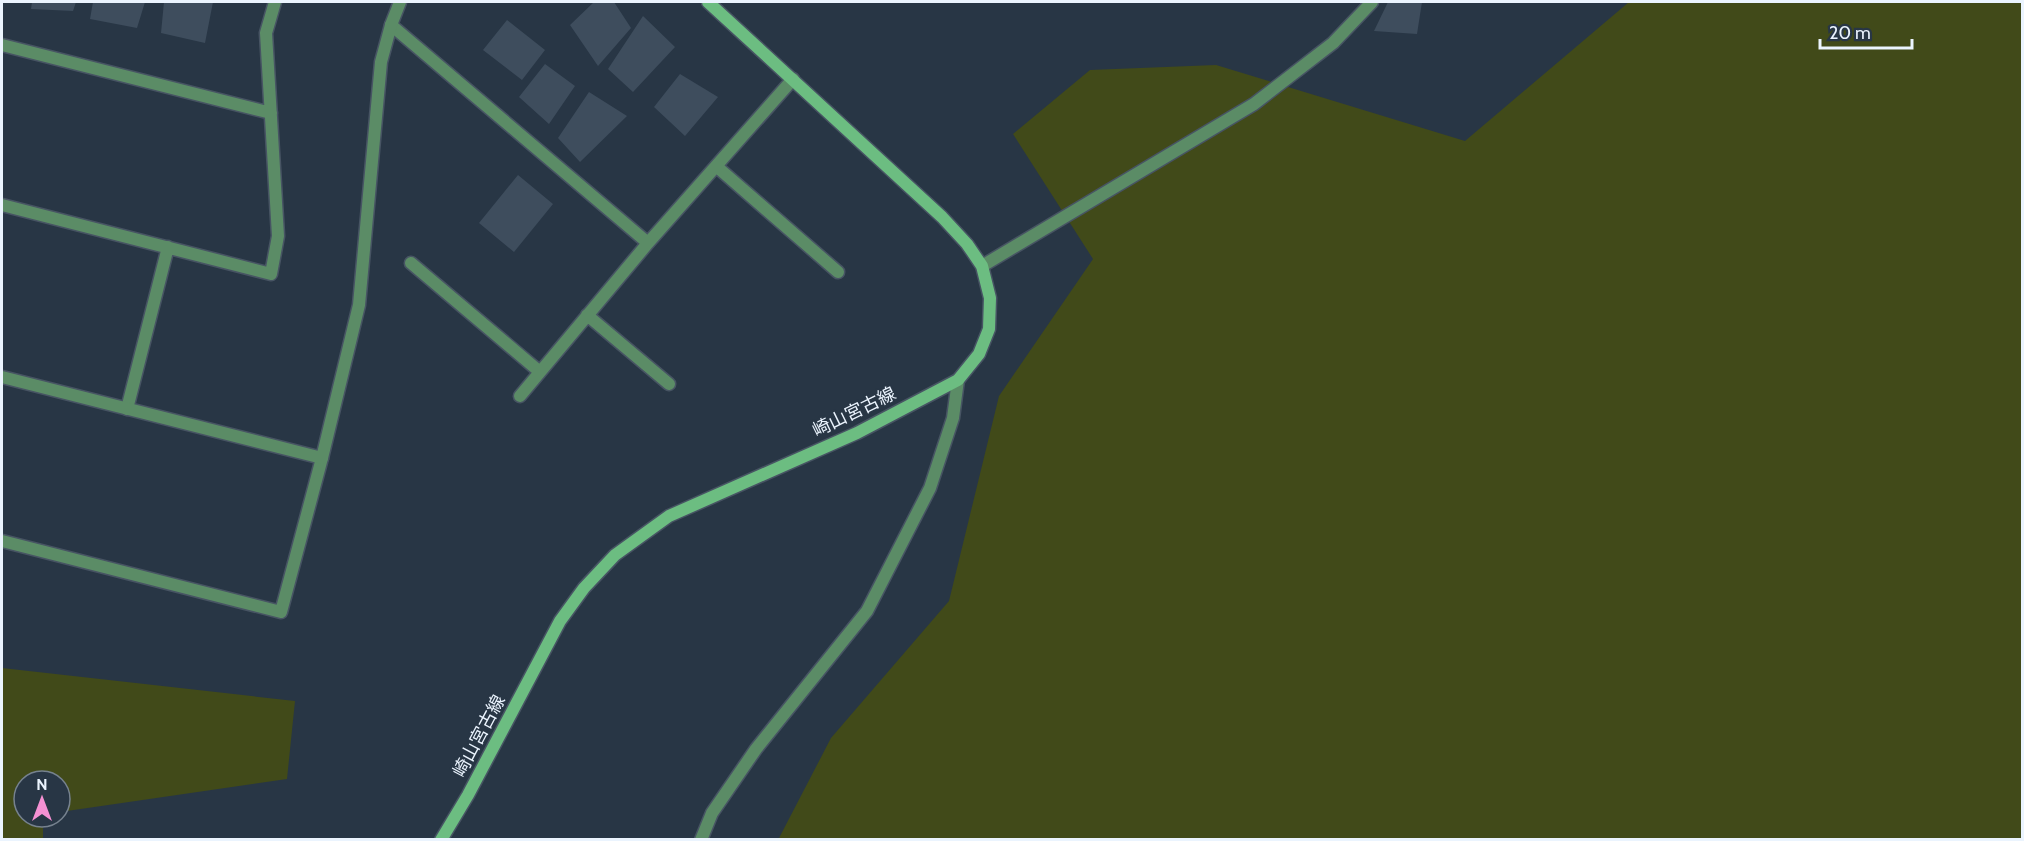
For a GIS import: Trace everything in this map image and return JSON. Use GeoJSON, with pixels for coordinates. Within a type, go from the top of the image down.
{"type":"FeatureCollection","features":[{"type":"Feature","properties":{"kind":"main road","name":"崎山宮古線"},"geometry":{"type":"LineString","coordinates":[[441,840],[468,795],[560,621],[584,588],[615,555],[669,516],[857,433],[958,380],[980,354],[989,329],[990,298],[982,266],[967,244],[942,217],[708,2]]}},
{"type":"Feature","properties":{"kind":"street"},"geometry":{"type":"LineString","coordinates":[[2,205],[271,274],[278,236],[266,33],[275,2]]}},
{"type":"Feature","properties":{"kind":"street"},"geometry":{"type":"LineString","coordinates":[[2,541],[281,612],[322,458],[359,305],[381,62],[400,2]]}},
{"type":"Feature","properties":{"kind":"street"},"geometry":{"type":"LineString","coordinates":[[982,266],[1254,104],[1333,43],[1372,2]]}},
{"type":"Feature","properties":{"kind":"street"},"geometry":{"type":"LineString","coordinates":[[391,25],[648,243]]}},
{"type":"Feature","properties":{"kind":"street"},"geometry":{"type":"LineString","coordinates":[[2,45],[271,112]]}},
{"type":"Feature","properties":{"kind":"street"},"geometry":{"type":"LineString","coordinates":[[520,396],[648,243],[793,79]]}},
{"type":"Feature","properties":{"kind":"street"},"geometry":{"type":"LineString","coordinates":[[716,166],[838,272]]}},
{"type":"Feature","properties":{"kind":"street"},"geometry":{"type":"LineString","coordinates":[[127,409],[168,247]]}},
{"type":"Feature","properties":{"kind":"street"},"geometry":{"type":"LineString","coordinates":[[411,263],[540,372]]}},
{"type":"Feature","properties":{"kind":"street"},"geometry":{"type":"LineString","coordinates":[[587,315],[669,384]]}},
{"type":"Feature","properties":{"kind":"street"},"geometry":{"type":"LineString","coordinates":[[2,377],[322,458]]}},
{"type":"Feature","properties":{"kind":"street"},"geometry":{"type":"LineString","coordinates":[[701,840],[712,813],[756,749],[867,611],[930,488],[953,418],[958,380]]}},
{"type":"Feature","properties":{"kind":"green space"},"geometry":{"type":"Polygon","coordinates":[[[1629,2],[2022,2],[2022,839],[778,840],[831,738],[949,601],[999,396],[1093,259],[1013,134],[1090,70],[1216,65],[1465,141],[1629,2]]]}},
{"type":"Feature","properties":{"kind":"green space"},"geometry":{"type":"Polygon","coordinates":[[[2,668],[295,701],[287,779],[72,810],[72,769],[12,769],[12,829],[43,829],[43,839],[2,839],[2,668]]]}},
{"type":"Feature","properties":{"kind":"building"},"geometry":{"type":"Polygon","coordinates":[[[32,2],[76,2],[73,11],[31,9],[32,2]]]}},
{"type":"Feature","properties":{"kind":"building"},"geometry":{"type":"Polygon","coordinates":[[[93,2],[145,2],[137,28],[90,19],[93,2]]]}},
{"type":"Feature","properties":{"kind":"building"},"geometry":{"type":"Polygon","coordinates":[[[164,2],[213,2],[205,43],[161,33],[164,2]]]}},
{"type":"Feature","properties":{"kind":"building"},"geometry":{"type":"Polygon","coordinates":[[[594,2],[614,2],[631,28],[598,66],[570,25],[594,2]]]}},
{"type":"Feature","properties":{"kind":"building"},"geometry":{"type":"Polygon","coordinates":[[[1388,2],[1422,2],[1417,34],[1374,31],[1388,2]]]}},
{"type":"Feature","properties":{"kind":"building"},"geometry":{"type":"Polygon","coordinates":[[[643,16],[675,47],[633,92],[608,69],[643,16]]]}},
{"type":"Feature","properties":{"kind":"building"},"geometry":{"type":"Polygon","coordinates":[[[507,20],[545,50],[522,80],[483,50],[507,20]]]}},
{"type":"Feature","properties":{"kind":"building"},"geometry":{"type":"Polygon","coordinates":[[[545,64],[575,86],[549,124],[519,97],[545,64]]]}},
{"type":"Feature","properties":{"kind":"building"},"geometry":{"type":"Polygon","coordinates":[[[680,74],[718,97],[685,136],[654,107],[680,74]]]}},
{"type":"Feature","properties":{"kind":"building"},"geometry":{"type":"Polygon","coordinates":[[[589,92],[627,116],[580,162],[558,138],[589,92]]]}},
{"type":"Feature","properties":{"kind":"building"},"geometry":{"type":"Polygon","coordinates":[[[518,175],[553,204],[514,252],[479,223],[518,175]]]}}]}
